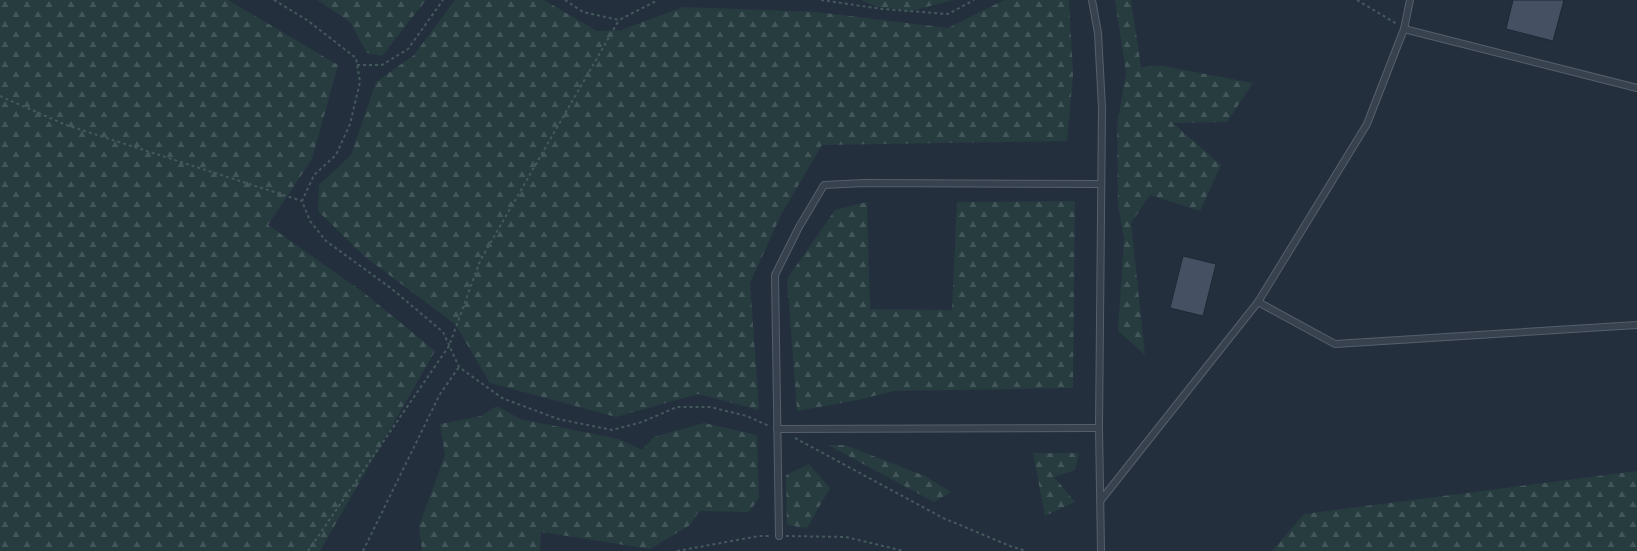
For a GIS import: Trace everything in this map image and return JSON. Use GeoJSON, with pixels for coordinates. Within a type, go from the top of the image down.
{"type":"FeatureCollection","features":[{"type":"Feature","properties":{"kind":"lane"},"geometry":{"type":"LineString","coordinates":[[1092,0],[1098,33],[1101,93],[1099,428],[1101,551]]}},
{"type":"Feature","properties":{"kind":"lane"},"geometry":{"type":"LineString","coordinates":[[1101,500],[1258,302],[1367,124],[1404,29],[1410,0]]}},
{"type":"Feature","properties":{"kind":"lane"},"geometry":{"type":"LineString","coordinates":[[1404,29],[1637,88]]}},
{"type":"Feature","properties":{"kind":"lane"},"geometry":{"type":"LineString","coordinates":[[779,536],[775,275],[799,226],[824,185],[864,183],[1101,184]]}},
{"type":"Feature","properties":{"kind":"lane"},"geometry":{"type":"LineString","coordinates":[[1258,302],[1335,344],[1637,325]]}},
{"type":"Feature","properties":{"kind":"lane"},"geometry":{"type":"LineString","coordinates":[[777,429],[1099,428]]}},
{"type":"Feature","properties":{"kind":"path"},"geometry":{"type":"LineString","coordinates":[[274,0],[307,20],[356,58],[360,82],[350,124],[336,155],[314,175],[302,201],[310,221],[326,241],[392,289],[443,332],[459,367],[502,398],[558,419],[612,430],[642,422],[677,407],[710,407],[747,416],[777,429],[943,518],[1010,546],[1026,551]]}},
{"type":"Feature","properties":{"kind":"path"},"geometry":{"type":"LineString","coordinates":[[357,65],[382,65],[408,49],[443,0]]}},
{"type":"Feature","properties":{"kind":"path"},"geometry":{"type":"LineString","coordinates":[[565,0],[583,12],[620,20]]}},
{"type":"Feature","properties":{"kind":"path"},"geometry":{"type":"LineString","coordinates":[[308,551],[449,346],[480,261],[620,20],[658,0]]}},
{"type":"Feature","properties":{"kind":"path"},"geometry":{"type":"LineString","coordinates":[[821,0],[882,9],[948,14],[974,0]]}},
{"type":"Feature","properties":{"kind":"path"},"geometry":{"type":"LineString","coordinates":[[1357,0],[1404,29]]}},
{"type":"Feature","properties":{"kind":"path"},"geometry":{"type":"LineString","coordinates":[[0,96],[66,125],[302,201]]}},
{"type":"Feature","properties":{"kind":"path"},"geometry":{"type":"LineString","coordinates":[[363,551],[440,394],[459,367]]}},
{"type":"Feature","properties":{"kind":"path"},"geometry":{"type":"LineString","coordinates":[[677,551],[759,536],[846,537],[904,551]]}},
{"type":"Feature","properties":{"kind":"green space"},"geometry":{"type":"Polygon","coordinates":[[[0,0],[228,0],[338,65],[312,159],[268,225],[363,292],[435,351],[320,551],[0,551],[0,0]]]}},
{"type":"Feature","properties":{"kind":"green space"},"geometry":{"type":"Polygon","coordinates":[[[317,0],[426,0],[382,56],[367,53],[350,22],[317,0]]]}},
{"type":"Feature","properties":{"kind":"green space"},"geometry":{"type":"Polygon","coordinates":[[[455,0],[544,0],[597,31],[621,30],[683,7],[817,12],[948,28],[1004,0],[1069,0],[1073,75],[1067,141],[822,145],[781,215],[750,283],[759,410],[698,394],[616,417],[490,383],[455,324],[365,257],[318,211],[319,185],[351,155],[376,82],[414,55],[455,0]]]}},
{"type":"Feature","properties":{"kind":"green space"},"geometry":{"type":"Polygon","coordinates":[[[861,0],[953,0],[911,11],[877,7],[861,0]]]}},
{"type":"Feature","properties":{"kind":"green space"},"geometry":{"type":"Polygon","coordinates":[[[1115,0],[1131,0],[1141,67],[1163,66],[1253,83],[1227,122],[1173,123],[1221,165],[1200,211],[1150,195],[1131,223],[1145,355],[1118,331],[1124,238],[1118,205],[1117,126],[1126,73],[1115,0]]]}},
{"type":"Feature","properties":{"kind":"green space"},"geometry":{"type":"Polygon","coordinates":[[[1075,201],[1073,388],[894,391],[858,400],[797,411],[787,279],[835,210],[867,202],[870,309],[952,310],[957,202],[1075,201]]]}},
{"type":"Feature","properties":{"kind":"green space"},"geometry":{"type":"Polygon","coordinates":[[[497,406],[520,419],[619,439],[642,450],[654,437],[704,423],[757,435],[759,498],[749,512],[699,511],[690,525],[650,549],[541,532],[540,551],[422,551],[419,526],[445,455],[440,424],[481,416],[497,406]]]}},
{"type":"Feature","properties":{"kind":"green space"},"geometry":{"type":"Polygon","coordinates":[[[828,445],[845,445],[925,476],[951,492],[934,502],[828,445]]]}},
{"type":"Feature","properties":{"kind":"green space"},"geometry":{"type":"Polygon","coordinates":[[[1033,453],[1079,453],[1075,470],[1054,477],[1075,502],[1045,516],[1033,453]]]}},
{"type":"Feature","properties":{"kind":"green space"},"geometry":{"type":"Polygon","coordinates":[[[809,464],[830,488],[807,528],[787,525],[786,475],[809,464]]]}},
{"type":"Feature","properties":{"kind":"green space"},"geometry":{"type":"Polygon","coordinates":[[[1637,471],[1637,551],[1272,551],[1304,514],[1637,471]]]}},
{"type":"Feature","properties":{"kind":"building"},"geometry":{"type":"Polygon","coordinates":[[[1513,0],[1564,0],[1553,41],[1506,29],[1513,0]]]}},
{"type":"Feature","properties":{"kind":"building"},"geometry":{"type":"Polygon","coordinates":[[[1183,256],[1216,264],[1203,316],[1170,308],[1183,256]]]}}]}
